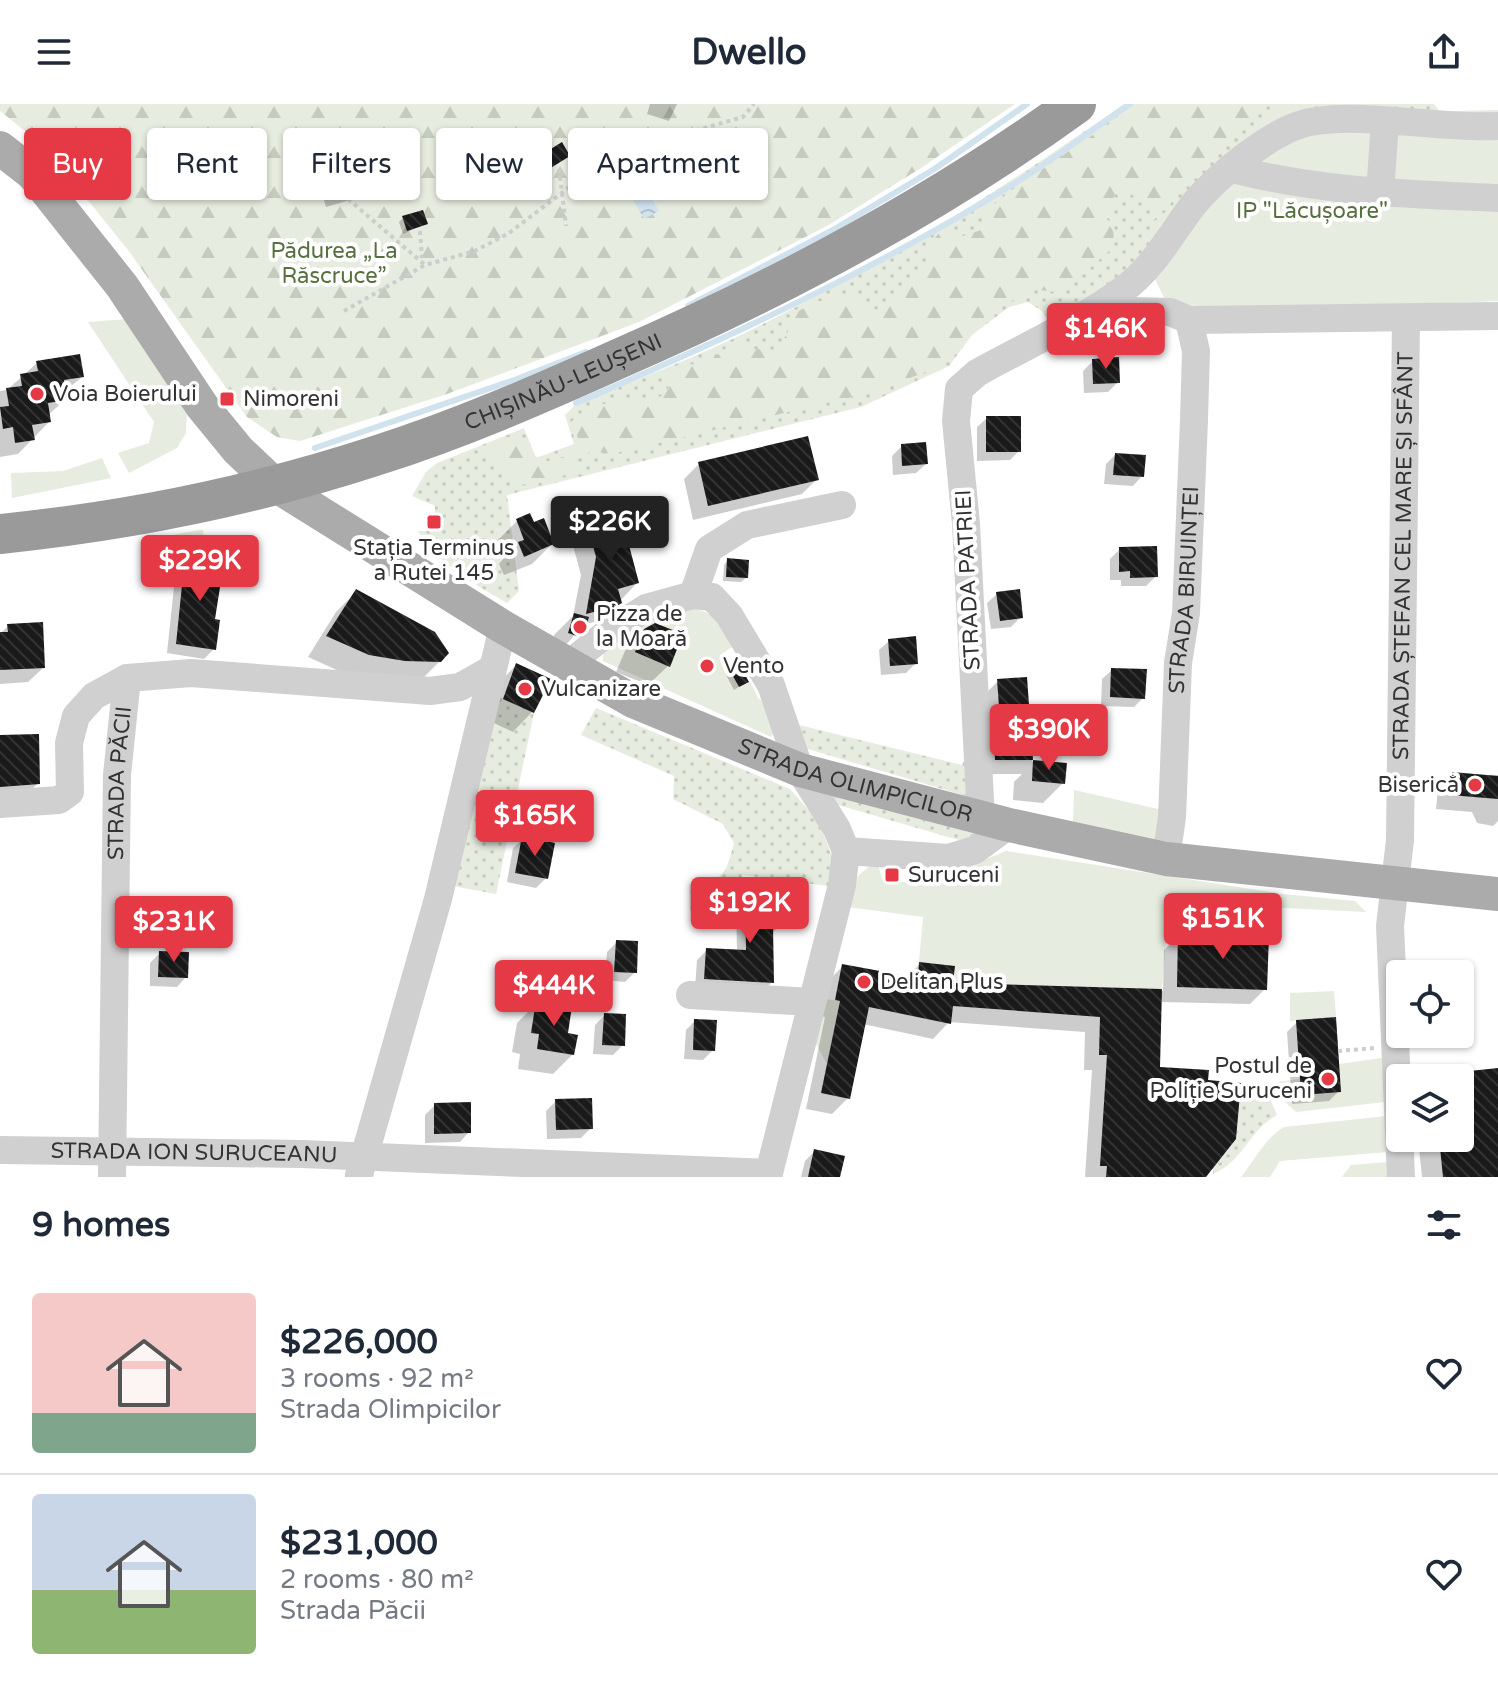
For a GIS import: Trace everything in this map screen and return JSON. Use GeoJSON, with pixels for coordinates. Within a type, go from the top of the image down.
{"type":"FeatureCollection","features":[{"type":"Feature","properties":{"kind":"highway","name":"CHIȘINĂU-LEUȘENI"},"geometry":{"type":"LineString","coordinates":[[0,534],[193,504],[275,485],[380,455],[471,421],[747,300],[922,206],[1076,104]]}},
{"type":"Feature","properties":{"kind":"main road","name":"STRADA OLIMPICILOR"},"geometry":{"type":"LineString","coordinates":[[0,148],[16,174],[122,286],[202,406],[238,450],[275,485],[503,627],[633,701],[800,770],[995,822],[1166,859],[1498,894]]}},
{"type":"Feature","properties":{"kind":"street"},"geometry":{"type":"LineString","coordinates":[[1451,104],[1488,127]]}},
{"type":"Feature","properties":{"kind":"street"},"geometry":{"type":"LineString","coordinates":[[1090,310],[1126,289],[1148,266],[1197,201],[1267,140],[1309,122],[1488,127]]}},
{"type":"Feature","properties":{"kind":"street"},"geometry":{"type":"LineString","coordinates":[[1380,193],[1385,122]]}},
{"type":"Feature","properties":{"kind":"street"},"geometry":{"type":"LineString","coordinates":[[1232,169],[1290,184],[1380,193],[1498,198]]}},
{"type":"Feature","properties":{"kind":"street"},"geometry":{"type":"LineString","coordinates":[[1148,266],[1145,291],[1157,311]]}},
{"type":"Feature","properties":{"kind":"street"},"geometry":{"type":"LineString","coordinates":[[1090,310],[1157,311],[1189,320],[1498,316]]}},
{"type":"Feature","properties":{"kind":"street","name":"STRADA PATRIEI"},"geometry":{"type":"LineString","coordinates":[[995,822],[956,421],[959,389],[977,373],[1090,310]]}},
{"type":"Feature","properties":{"kind":"street","name":"STRADA ȘTEFAN CEL MARE ȘI SFÂNT"},"geometry":{"type":"LineString","coordinates":[[1391,960],[1390,926],[1400,840],[1406,318]]}},
{"type":"Feature","properties":{"kind":"street","name":"STRADA BIRUINȚEI"},"geometry":{"type":"LineString","coordinates":[[1166,859],[1172,817],[1178,663],[1186,613],[1196,351],[1189,320]]}},
{"type":"Feature","properties":{"kind":"street"},"geometry":{"type":"LineString","coordinates":[[693,595],[709,549],[747,525],[842,505]]}},
{"type":"Feature","properties":{"kind":"street"},"geometry":{"type":"LineString","coordinates":[[569,664],[608,632],[646,608],[693,595],[712,597],[729,615],[771,685],[800,770],[846,851],[842,885],[769,1175]]}},
{"type":"Feature","properties":{"kind":"street"},"geometry":{"type":"LineString","coordinates":[[360,1167],[438,899],[503,627]]}},
{"type":"Feature","properties":{"kind":"street"},"geometry":{"type":"LineString","coordinates":[[0,804],[59,800],[70,792],[69,743],[76,716],[94,696],[127,678],[191,673],[430,691],[460,687],[492,669]]}},
{"type":"Feature","properties":{"kind":"street","name":"STRADA PĂCII"},"geometry":{"type":"LineString","coordinates":[[111,1164],[117,775],[127,678]]}},
{"type":"Feature","properties":{"kind":"street"},"geometry":{"type":"LineString","coordinates":[[846,851],[949,858],[975,850],[995,822]]}},
{"type":"Feature","properties":{"kind":"street"},"geometry":{"type":"LineString","coordinates":[[690,995],[812,1002]]}},
{"type":"Feature","properties":{"kind":"street","name":"STRADA ȘTEFAN CEL MARE ȘI SFÂNT"},"geometry":{"type":"LineString","coordinates":[[1393,1048],[1401,1177]]}},
{"type":"Feature","properties":{"kind":"street","name":"STRADA ION SURUCEANU"},"geometry":{"type":"LineString","coordinates":[[0,1150],[111,1164],[288,1153],[360,1167],[769,1175]]}},
{"type":"Feature","properties":{"kind":"path"},"geometry":{"type":"LineString","coordinates":[[344,311],[424,263],[475,251],[498,239],[613,154],[743,117],[754,104]]}},
{"type":"Feature","properties":{"kind":"path"},"geometry":{"type":"LineString","coordinates":[[559,169],[566,226]]}},
{"type":"Feature","properties":{"kind":"path"},"geometry":{"type":"LineString","coordinates":[[349,200],[424,263]]}},
{"type":"Feature","properties":{"kind":"path"},"geometry":{"type":"LineString","coordinates":[[420,231],[424,263]]}},
{"type":"Feature","properties":{"kind":"path"},"geometry":{"type":"LineString","coordinates":[[1338,1051],[1386,1048]]}},
{"type":"Feature","properties":{"kind":"green space","name":"Pădurea „La Răscruce”"},"geometry":{"type":"Polygon","coordinates":[[[0,104],[1015,104],[921,168],[827,226],[639,322],[447,394],[300,441],[277,437],[247,417],[128,250],[88,200],[131,200],[131,128],[24,130],[0,111],[0,104]]]}},
{"type":"Feature","properties":{"kind":"green space"},"geometry":{"type":"Polygon","coordinates":[[[1124,104],[1434,104],[1438,109],[1437,115],[1143,266],[1051,324],[1042,311],[1028,302],[1009,307],[972,335],[949,366],[861,407],[507,495],[519,591],[507,603],[447,564],[418,531],[435,531],[435,506],[412,496],[426,472],[437,463],[524,428],[536,458],[574,444],[565,415],[574,406],[737,337],[854,276],[991,193],[1124,104]]]}},
{"type":"Feature","properties":{"kind":"green space"},"geometry":{"type":"Polygon","coordinates":[[[1138,104],[1271,104],[1218,145],[1180,191],[1166,202],[1148,209],[1129,192],[1116,192],[1105,218],[1113,224],[1114,247],[1062,293],[1033,289],[989,314],[972,326],[948,361],[939,367],[873,392],[612,454],[592,451],[578,459],[567,450],[579,441],[572,421],[589,406],[662,396],[669,387],[659,373],[685,364],[704,365],[738,339],[755,349],[775,350],[787,334],[793,313],[829,298],[850,297],[879,310],[928,262],[929,245],[945,226],[957,238],[981,230],[984,213],[1009,192],[1138,104]]]}},
{"type":"Feature","properties":{"kind":"green space","name":"IP \"Lăcușoare\""},"geometry":{"type":"Polygon","coordinates":[[[1286,104],[1297,104],[1312,114],[1498,110],[1498,301],[1260,310],[1167,304],[1155,279],[1155,221],[1286,104]]]}},
{"type":"Feature","properties":{"kind":"green space"},"geometry":{"type":"Polygon","coordinates":[[[128,319],[187,412],[186,433],[177,448],[129,473],[118,453],[149,443],[154,422],[88,322],[128,319]]]}},
{"type":"Feature","properties":{"kind":"green space"},"geometry":{"type":"Polygon","coordinates":[[[509,437],[544,462],[563,457],[577,465],[576,470],[550,482],[517,485],[488,455],[498,440],[509,437]]]}},
{"type":"Feature","properties":{"kind":"green space"},"geometry":{"type":"Polygon","coordinates":[[[102,458],[111,478],[12,498],[11,473],[63,471],[102,458]]]}},
{"type":"Feature","properties":{"kind":"green space"},"geometry":{"type":"Polygon","coordinates":[[[203,530],[204,544],[150,550],[139,542],[203,530]]]}},
{"type":"Feature","properties":{"kind":"green space"},"geometry":{"type":"Polygon","coordinates":[[[683,608],[702,611],[719,623],[732,647],[723,653],[739,687],[750,681],[758,698],[774,710],[776,730],[771,737],[603,661],[603,650],[653,618],[683,608]]]}},
{"type":"Feature","properties":{"kind":"green space"},"geometry":{"type":"Polygon","coordinates":[[[500,697],[534,713],[496,894],[453,886],[500,697]]]}},
{"type":"Feature","properties":{"kind":"green space"},"geometry":{"type":"Polygon","coordinates":[[[596,708],[790,789],[819,822],[832,856],[828,886],[742,875],[739,908],[724,908],[723,916],[690,911],[689,884],[710,881],[721,875],[734,843],[723,824],[673,799],[674,776],[581,735],[596,708]]]}},
{"type":"Feature","properties":{"kind":"green space"},"geometry":{"type":"Polygon","coordinates":[[[799,725],[962,765],[967,753],[966,796],[801,747],[799,725]]]}},
{"type":"Feature","properties":{"kind":"green space"},"geometry":{"type":"Polygon","coordinates":[[[1074,790],[1167,811],[1159,842],[1073,823],[1074,790]]]}},
{"type":"Feature","properties":{"kind":"green space"},"geometry":{"type":"Polygon","coordinates":[[[828,791],[975,834],[962,841],[838,805],[828,791]]]}},
{"type":"Feature","properties":{"kind":"green space"},"geometry":{"type":"Polygon","coordinates":[[[1006,851],[1283,894],[1355,901],[1366,912],[1169,902],[1162,989],[953,983],[919,962],[923,917],[848,907],[858,876],[872,864],[879,868],[882,879],[924,885],[1006,851]]]}},
{"type":"Feature","properties":{"kind":"green space"},"geometry":{"type":"Polygon","coordinates":[[[1334,991],[1336,1017],[1290,1021],[1290,993],[1334,991]]]}},
{"type":"Feature","properties":{"kind":"green space"},"geometry":{"type":"Polygon","coordinates":[[[826,999],[840,1001],[827,1064],[815,1042],[826,999]]]}},
{"type":"Feature","properties":{"kind":"green space"},"geometry":{"type":"Polygon","coordinates":[[[1382,1058],[1385,1102],[1296,1112],[1284,1101],[1277,1082],[1300,1079],[1339,1064],[1382,1058]]]}},
{"type":"Feature","properties":{"kind":"green space"},"geometry":{"type":"Polygon","coordinates":[[[1241,1083],[1264,1085],[1277,1115],[1259,1129],[1232,1161],[1213,1174],[1213,1168],[1236,1139],[1241,1083]]]}},
{"type":"Feature","properties":{"kind":"green space"},"geometry":{"type":"Polygon","coordinates":[[[1386,1116],[1388,1152],[1280,1161],[1270,1177],[1241,1177],[1266,1143],[1284,1127],[1386,1116]]]}},
{"type":"Feature","properties":{"kind":"green space"},"geometry":{"type":"Polygon","coordinates":[[[1389,1162],[1390,1177],[1342,1177],[1351,1165],[1389,1162]]]}},
{"type":"Feature","properties":{"kind":"water"},"geometry":{"type":"Polygon","coordinates":[[[633,200],[653,200],[659,211],[644,219],[633,200]]]}},
{"type":"Feature","properties":{"kind":"building"},"geometry":{"type":"Polygon","coordinates":[[[562,142],[568,157],[552,167],[552,148],[562,142]]]}},
{"type":"Feature","properties":{"kind":"building"},"geometry":{"type":"Polygon","coordinates":[[[423,210],[428,224],[407,231],[402,216],[423,210]]]}},
{"type":"Feature","properties":{"kind":"building","name":"Voia Boierului"},"geometry":{"type":"Polygon","coordinates":[[[80,354],[84,377],[64,380],[67,400],[48,403],[51,422],[32,425],[35,440],[15,443],[13,427],[3,429],[0,407],[9,406],[6,388],[22,386],[20,374],[38,371],[36,361],[80,354]]]}},
{"type":"Feature","properties":{"kind":"building"},"geometry":{"type":"Polygon","coordinates":[[[1119,357],[1120,383],[1093,384],[1092,359],[1119,357]]]}},
{"type":"Feature","properties":{"kind":"building"},"geometry":{"type":"Polygon","coordinates":[[[986,416],[1021,416],[1021,452],[986,452],[986,416]]]}},
{"type":"Feature","properties":{"kind":"building"},"geometry":{"type":"Polygon","coordinates":[[[808,436],[819,480],[708,506],[698,462],[808,436]]]}},
{"type":"Feature","properties":{"kind":"building"},"geometry":{"type":"Polygon","coordinates":[[[926,442],[928,464],[902,466],[901,444],[926,442]]]}},
{"type":"Feature","properties":{"kind":"building"},"geometry":{"type":"Polygon","coordinates":[[[1115,453],[1146,455],[1144,477],[1113,475],[1115,453]]]}},
{"type":"Feature","properties":{"kind":"building"},"geometry":{"type":"Polygon","coordinates":[[[530,513],[534,522],[544,518],[554,544],[524,557],[518,542],[524,540],[516,519],[530,513]]]}},
{"type":"Feature","properties":{"kind":"building"},"geometry":{"type":"Polygon","coordinates":[[[621,515],[639,583],[618,589],[622,603],[617,606],[586,614],[596,557],[587,524],[621,515]]]}},
{"type":"Feature","properties":{"kind":"building"},"geometry":{"type":"Polygon","coordinates":[[[1157,546],[1158,577],[1130,578],[1130,571],[1119,572],[1119,547],[1157,546]]]}},
{"type":"Feature","properties":{"kind":"building"},"geometry":{"type":"Polygon","coordinates":[[[185,556],[224,562],[215,619],[220,620],[216,650],[176,644],[185,556]]]}},
{"type":"Feature","properties":{"kind":"building"},"geometry":{"type":"Polygon","coordinates":[[[727,558],[749,560],[748,578],[726,577],[727,558]]]}},
{"type":"Feature","properties":{"kind":"building"},"geometry":{"type":"Polygon","coordinates":[[[356,589],[435,632],[449,653],[441,662],[405,661],[369,655],[326,636],[356,589]]]}},
{"type":"Feature","properties":{"kind":"building"},"geometry":{"type":"Polygon","coordinates":[[[1020,589],[1023,618],[1000,621],[996,592],[1020,589]]]}},
{"type":"Feature","properties":{"kind":"building"},"geometry":{"type":"Polygon","coordinates":[[[574,613],[589,617],[586,628],[577,636],[568,633],[574,613]]]}},
{"type":"Feature","properties":{"kind":"building"},"geometry":{"type":"Polygon","coordinates":[[[43,622],[45,668],[0,670],[0,632],[8,632],[7,624],[43,622]]]}},
{"type":"Feature","properties":{"kind":"building"},"geometry":{"type":"Polygon","coordinates":[[[655,623],[683,634],[670,667],[635,652],[644,629],[655,623]]]}},
{"type":"Feature","properties":{"kind":"building"},"geometry":{"type":"Polygon","coordinates":[[[916,636],[918,664],[890,666],[888,639],[916,636]]]}},
{"type":"Feature","properties":{"kind":"building"},"geometry":{"type":"Polygon","coordinates":[[[738,662],[749,682],[739,687],[728,667],[738,662]]]}},
{"type":"Feature","properties":{"kind":"building"},"geometry":{"type":"Polygon","coordinates":[[[516,663],[551,679],[534,713],[503,699],[516,663]]]}},
{"type":"Feature","properties":{"kind":"building"},"geometry":{"type":"Polygon","coordinates":[[[1111,668],[1147,669],[1145,699],[1110,697],[1111,668]]]}},
{"type":"Feature","properties":{"kind":"building"},"geometry":{"type":"Polygon","coordinates":[[[1027,677],[1033,760],[995,760],[994,735],[1001,735],[997,679],[1027,677]]]}},
{"type":"Feature","properties":{"kind":"building"},"geometry":{"type":"Polygon","coordinates":[[[39,734],[40,784],[0,787],[0,735],[39,734]]]}},
{"type":"Feature","properties":{"kind":"building"},"geometry":{"type":"Polygon","coordinates":[[[1033,760],[1067,763],[1065,784],[1032,781],[1033,760]]]}},
{"type":"Feature","properties":{"kind":"building","name":"Biserică"},"geometry":{"type":"Polygon","coordinates":[[[1452,772],[1498,776],[1498,799],[1450,795],[1452,772]]]}},
{"type":"Feature","properties":{"kind":"building"},"geometry":{"type":"Polygon","coordinates":[[[522,836],[555,843],[548,879],[515,873],[522,836]]]}},
{"type":"Feature","properties":{"kind":"building"},"geometry":{"type":"Polygon","coordinates":[[[781,895],[782,925],[773,926],[774,983],[704,979],[706,948],[746,950],[745,896],[781,895]]]}},
{"type":"Feature","properties":{"kind":"building"},"geometry":{"type":"Polygon","coordinates":[[[1178,933],[1269,935],[1267,990],[1177,987],[1178,933]]]}},
{"type":"Feature","properties":{"kind":"building"},"geometry":{"type":"Polygon","coordinates":[[[616,940],[638,941],[637,973],[614,972],[616,940]]]}},
{"type":"Feature","properties":{"kind":"building"},"geometry":{"type":"Polygon","coordinates":[[[159,951],[189,952],[188,978],[158,977],[159,951]]]}},
{"type":"Feature","properties":{"kind":"building"},"geometry":{"type":"Polygon","coordinates":[[[919,962],[955,966],[953,983],[1162,989],[1160,1067],[1209,1070],[1208,1080],[1241,1083],[1236,1139],[1206,1177],[1106,1177],[1107,1166],[1100,1166],[1107,1055],[1099,1055],[1100,1017],[953,1006],[951,1024],[869,1007],[850,1099],[821,1093],[840,1001],[835,1000],[842,964],[918,978],[919,962]]]}},
{"type":"Feature","properties":{"kind":"building"},"geometry":{"type":"Polygon","coordinates":[[[536,1001],[572,1006],[568,1033],[578,1035],[574,1055],[537,1049],[539,1034],[531,1033],[536,1001]]]}},
{"type":"Feature","properties":{"kind":"building"},"geometry":{"type":"Polygon","coordinates":[[[604,1013],[626,1014],[625,1046],[602,1045],[604,1013]]]}},
{"type":"Feature","properties":{"kind":"building"},"geometry":{"type":"Polygon","coordinates":[[[1336,1017],[1341,1092],[1301,1095],[1296,1020],[1336,1017]]]}},
{"type":"Feature","properties":{"kind":"building"},"geometry":{"type":"Polygon","coordinates":[[[694,1019],[717,1020],[715,1051],[693,1050],[694,1019]]]}},
{"type":"Feature","properties":{"kind":"building"},"geometry":{"type":"Polygon","coordinates":[[[1498,1068],[1498,1177],[1443,1177],[1440,1152],[1474,1152],[1474,1071],[1498,1068]]]}},
{"type":"Feature","properties":{"kind":"building"},"geometry":{"type":"Polygon","coordinates":[[[592,1098],[593,1129],[556,1130],[555,1099],[592,1098]]]}},
{"type":"Feature","properties":{"kind":"building"},"geometry":{"type":"Polygon","coordinates":[[[471,1102],[471,1133],[434,1134],[434,1103],[471,1102]]]}},
{"type":"Feature","properties":{"kind":"building"},"geometry":{"type":"Polygon","coordinates":[[[814,1149],[845,1156],[840,1177],[808,1177],[814,1149]]]}},
{"type":"Feature","properties":{"kind":"waterway"},"geometry":{"type":"LineString","coordinates":[[688,306],[833,230],[936,168],[1027,104]]}},
{"type":"Feature","properties":{"kind":"waterway"},"geometry":{"type":"LineString","coordinates":[[576,403],[746,327],[913,243],[1020,180],[1130,104]]}},
{"type":"Feature","properties":{"kind":"waterway"},"geometry":{"type":"LineString","coordinates":[[315,448],[517,379],[586,352]]}},
{"type":"Feature","properties":{"kind":"place","name":"Voia Boierului"},"geometry":{"type":"Point","coordinates":[37,394]}},
{"type":"Feature","properties":{"kind":"place","name":"Nimoreni"},"geometry":{"type":"Point","coordinates":[227,399]}},
{"type":"Feature","properties":{"kind":"place","name":"Stația Terminus a Rutei 145"},"geometry":{"type":"Point","coordinates":[434,522]}},
{"type":"Feature","properties":{"kind":"place","name":"Pizza de la Moară"},"geometry":{"type":"Point","coordinates":[580,627]}},
{"type":"Feature","properties":{"kind":"place","name":"Vento"},"geometry":{"type":"Point","coordinates":[707,666]}},
{"type":"Feature","properties":{"kind":"place","name":"Vulcanizare"},"geometry":{"type":"Point","coordinates":[525,689]}},
{"type":"Feature","properties":{"kind":"place","name":"Biserică"},"geometry":{"type":"Point","coordinates":[1475,785]}},
{"type":"Feature","properties":{"kind":"place","name":"Suruceni"},"geometry":{"type":"Point","coordinates":[892,875]}},
{"type":"Feature","properties":{"kind":"place","name":"Delitan Plus"},"geometry":{"type":"Point","coordinates":[864,982]}},
{"type":"Feature","properties":{"kind":"place","name":"Postul de Poliție Suruceni"},"geometry":{"type":"Point","coordinates":[1328,1079]}}]}
